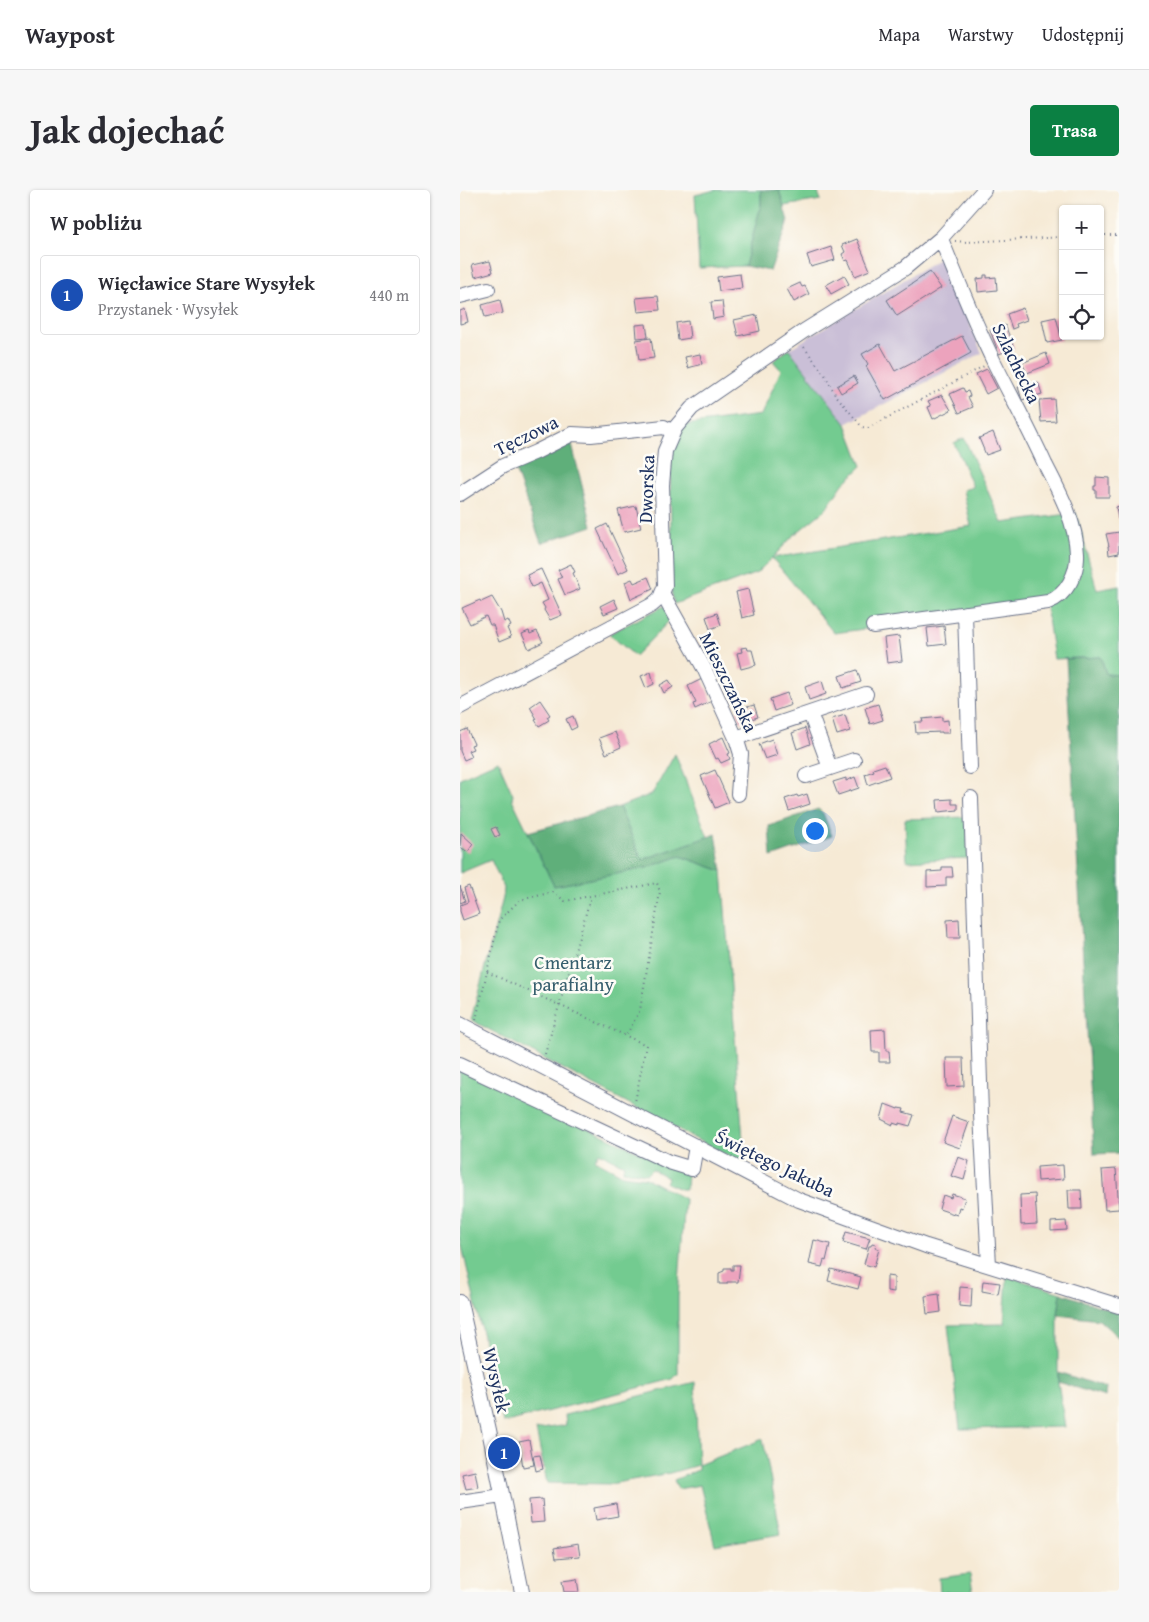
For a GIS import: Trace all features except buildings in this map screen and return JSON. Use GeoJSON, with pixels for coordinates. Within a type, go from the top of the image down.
{"type":"FeatureCollection","features":[{"type":"Feature","properties":{"kind":"street","name":"Dworska"},"geometry":{"type":"LineString","coordinates":[[662,593],[665,586],[662,485],[665,451],[673,432],[692,408],[796,337],[905,268],[940,239],[984,190]]}},
{"type":"Feature","properties":{"kind":"street","name":"Szlachecka"},"geometry":{"type":"LineString","coordinates":[[873,626],[1048,602],[1057,599],[1073,577],[1077,552],[1075,536],[1064,501],[1010,390],[993,360],[940,239]]}},
{"type":"Feature","properties":{"kind":"street"},"geometry":{"type":"LineString","coordinates":[[460,296],[488,289]]}},
{"type":"Feature","properties":{"kind":"street","name":"Tęczowa"},"geometry":{"type":"LineString","coordinates":[[460,494],[503,466],[572,434],[591,435],[664,427],[673,432]]}},
{"type":"Feature","properties":{"kind":"street"},"geometry":{"type":"LineString","coordinates":[[460,707],[652,605],[660,598],[662,593]]}},
{"type":"Feature","properties":{"kind":"street","name":"Mieszczańska"},"geometry":{"type":"LineString","coordinates":[[662,593],[704,668],[736,738],[741,754],[738,794]]}},
{"type":"Feature","properties":{"kind":"street"},"geometry":{"type":"LineString","coordinates":[[965,613],[970,767]]}},
{"type":"Feature","properties":{"kind":"street"},"geometry":{"type":"LineString","coordinates":[[736,738],[866,694]]}},
{"type":"Feature","properties":{"kind":"street"},"geometry":{"type":"LineString","coordinates":[[810,713],[830,768]]}},
{"type":"Feature","properties":{"kind":"street"},"geometry":{"type":"LineString","coordinates":[[806,776],[854,760]]}},
{"type":"Feature","properties":{"kind":"street"},"geometry":{"type":"LineString","coordinates":[[971,798],[981,1114],[988,1265]]}},
{"type":"Feature","properties":{"kind":"street","name":"Świętego Jakuba"},"geometry":{"type":"LineString","coordinates":[[460,1024],[799,1200],[926,1246],[1119,1306]]}},
{"type":"Feature","properties":{"kind":"street"},"geometry":{"type":"LineString","coordinates":[[460,1064],[669,1162],[692,1170],[696,1146]]}},
{"type":"Feature","properties":{"kind":"street","name":"Wysyłek"},"geometry":{"type":"LineString","coordinates":[[460,1302],[522,1592]]}},
{"type":"Feature","properties":{"kind":"street"},"geometry":{"type":"LineString","coordinates":[[460,1502],[502,1496]]}},
{"type":"Feature","properties":{"kind":"path"},"geometry":{"type":"LineString","coordinates":[[1104,236],[1119,234]]}},
{"type":"Feature","properties":{"kind":"path"},"geometry":{"type":"LineString","coordinates":[[940,239],[967,242],[1059,237]]}},
{"type":"Feature","properties":{"kind":"path"},"geometry":{"type":"LineString","coordinates":[[796,337],[825,375],[840,400],[862,427],[868,428],[993,360]]}},
{"type":"Feature","properties":{"kind":"path"},"geometry":{"type":"LineString","coordinates":[[476,1022],[499,920],[520,900],[553,892],[565,901],[658,884],[660,892],[640,1010],[626,1036]]}},
{"type":"Feature","properties":{"kind":"path"},"geometry":{"type":"LineString","coordinates":[[544,1058],[590,896]]}},
{"type":"Feature","properties":{"kind":"path"},"geometry":{"type":"LineString","coordinates":[[487,972],[646,1045],[635,1104]]}},
{"type":"Feature","properties":{"kind":"shaded area"},"geometry":{"type":"Polygon","coordinates":[[[942,257],[982,353],[846,424],[789,349],[942,257]]]}},
{"type":"Feature","properties":{"kind":"green space"},"geometry":{"type":"Polygon","coordinates":[[[715,190],[761,190],[761,205],[745,266],[699,268],[695,195],[715,190]]]}},
{"type":"Feature","properties":{"kind":"green space"},"geometry":{"type":"Polygon","coordinates":[[[761,190],[779,190],[788,221],[770,271],[745,266],[761,205],[761,190]]]}},
{"type":"Feature","properties":{"kind":"green space"},"geometry":{"type":"Polygon","coordinates":[[[779,190],[817,190],[821,200],[784,206],[779,190]]]}},
{"type":"Feature","properties":{"kind":"green space"},"geometry":{"type":"Polygon","coordinates":[[[789,349],[846,424],[862,466],[843,484],[826,509],[794,535],[757,573],[674,604],[672,594],[670,457],[684,425],[761,415],[781,370],[773,361],[789,349]]]}},
{"type":"Feature","properties":{"kind":"green space"},"geometry":{"type":"Polygon","coordinates":[[[964,438],[1002,523],[1076,513],[1097,590],[1119,586],[1119,675],[1106,674],[1101,657],[1054,659],[1046,605],[834,633],[772,558],[971,526],[963,490],[973,487],[954,443],[964,438]]]}},
{"type":"Feature","properties":{"kind":"green space"},"geometry":{"type":"Polygon","coordinates":[[[571,441],[592,526],[541,543],[515,469],[571,441]]]}},
{"type":"Feature","properties":{"kind":"green space"},"geometry":{"type":"Polygon","coordinates":[[[664,606],[671,619],[635,656],[609,634],[664,606]]]}},
{"type":"Feature","properties":{"kind":"green space"},"geometry":{"type":"Polygon","coordinates":[[[1101,657],[1106,674],[1119,675],[1119,1153],[1094,1154],[1066,659],[1101,657]]]}},
{"type":"Feature","properties":{"kind":"green space"},"geometry":{"type":"Polygon","coordinates":[[[675,754],[708,837],[642,860],[619,807],[652,794],[675,754]]]}},
{"type":"Feature","properties":{"kind":"green space","name":"Cmentarz parafialny"},"geometry":{"type":"Polygon","coordinates":[[[498,761],[513,795],[512,799],[554,886],[646,868],[680,856],[722,871],[745,1165],[471,1020],[504,888],[491,860],[460,873],[460,778],[498,761]]]}},
{"type":"Feature","properties":{"kind":"green space"},"geometry":{"type":"Polygon","coordinates":[[[619,807],[642,860],[716,834],[722,871],[680,856],[646,868],[554,886],[528,832],[619,807]]]}},
{"type":"Feature","properties":{"kind":"green space"},"geometry":{"type":"Polygon","coordinates":[[[818,809],[823,813],[832,836],[771,857],[769,826],[818,809]]]}},
{"type":"Feature","properties":{"kind":"green space"},"geometry":{"type":"Polygon","coordinates":[[[967,817],[968,858],[907,861],[905,819],[967,817]]]}},
{"type":"Feature","properties":{"kind":"green space"},"geometry":{"type":"Polygon","coordinates":[[[460,1069],[687,1174],[686,1189],[680,1189],[666,1183],[668,1178],[652,1169],[647,1174],[623,1171],[624,1165],[599,1152],[595,1160],[623,1175],[646,1178],[685,1199],[678,1296],[678,1374],[673,1379],[503,1423],[460,1238],[460,1069]]]}},
{"type":"Feature","properties":{"kind":"green space"},"geometry":{"type":"Polygon","coordinates":[[[1007,1276],[1061,1293],[1058,1315],[1058,1382],[1065,1427],[960,1429],[948,1325],[1004,1324],[1007,1276]]]}},
{"type":"Feature","properties":{"kind":"green space"},"geometry":{"type":"Polygon","coordinates":[[[1061,1293],[1119,1313],[1119,1338],[1099,1320],[1058,1315],[1061,1293]]]}},
{"type":"Feature","properties":{"kind":"green space"},"geometry":{"type":"Polygon","coordinates":[[[1058,1372],[1106,1388],[1105,1397],[1058,1382],[1058,1372]]]}},
{"type":"Feature","properties":{"kind":"green space"},"geometry":{"type":"Polygon","coordinates":[[[695,1382],[698,1465],[670,1473],[610,1484],[547,1483],[536,1430],[566,1425],[565,1415],[695,1382]]]}},
{"type":"Feature","properties":{"kind":"green space"},"geometry":{"type":"Polygon","coordinates":[[[763,1439],[781,1534],[715,1545],[700,1485],[678,1489],[674,1480],[698,1470],[698,1465],[763,1439]]]}},
{"type":"Feature","properties":{"kind":"green space"},"geometry":{"type":"Polygon","coordinates":[[[970,1574],[973,1592],[940,1592],[939,1578],[970,1574]]]}},
{"type":"Feature","properties":{"kind":"place","name":"Więcławice Stare Wysyłek"},"geometry":{"type":"Point","coordinates":[504,1453]}}]}
